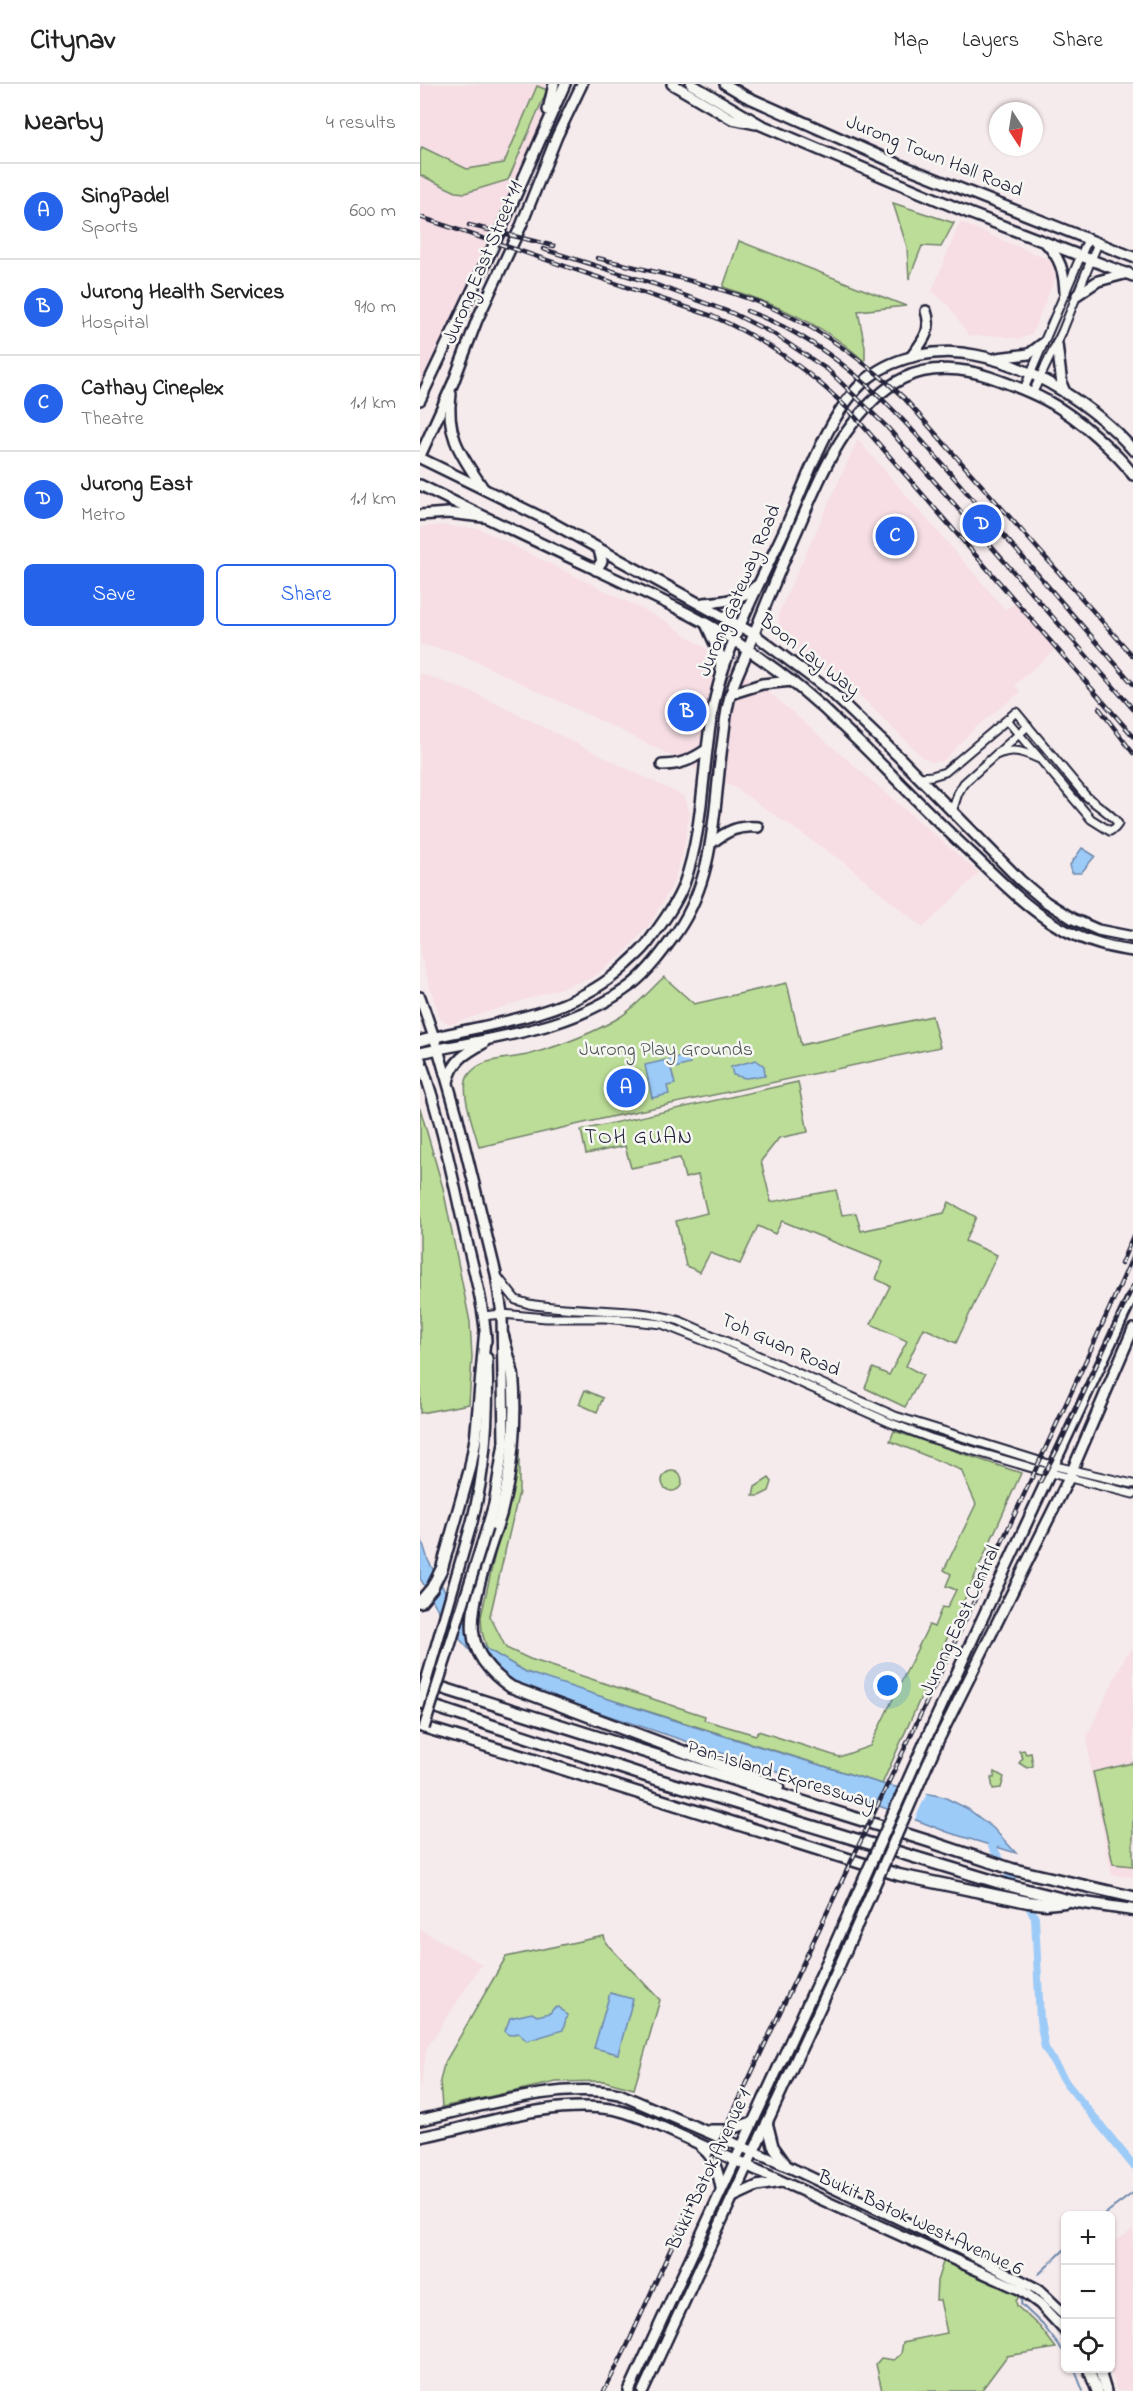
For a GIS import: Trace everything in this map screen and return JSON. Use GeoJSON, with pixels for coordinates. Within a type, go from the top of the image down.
{"type":"FeatureCollection","features":[{"type":"Feature","properties":{"kind":"highway"},"geometry":{"type":"LineString","coordinates":[[420,1602],[432,1588],[448,1546],[470,1469],[476,1436],[485,1334]]}},
{"type":"Feature","properties":{"kind":"highway"},"geometry":{"type":"LineString","coordinates":[[503,1336],[513,1375],[514,1427],[502,1509],[473,1613],[473,1634],[479,1655],[495,1677],[511,1687],[761,1780],[835,1811]]}},
{"type":"Feature","properties":{"kind":"highway","name":"Pan-Island Expressway"},"geometry":{"type":"LineString","coordinates":[[420,1682],[835,1811],[1012,1869],[1068,1884],[1133,1897]]}},
{"type":"Feature","properties":{"kind":"highway","name":"Pan-Island Expressway"},"geometry":{"type":"LineString","coordinates":[[420,1702],[657,1779],[1008,1885],[1071,1901],[1133,1910]]}},
{"type":"Feature","properties":{"kind":"highway"},"geometry":{"type":"LineString","coordinates":[[422,1727],[899,1875],[1028,1902],[1056,1904],[1071,1901]]}},
{"type":"Feature","properties":{"kind":"main road"},"geometry":{"type":"LineString","coordinates":[[544,130],[554,84]]}},
{"type":"Feature","properties":{"kind":"main road","name":"Jurong East Street 11"},"geometry":{"type":"LineString","coordinates":[[420,400],[493,247],[565,84]]}},
{"type":"Feature","properties":{"kind":"main road","name":"Jurong East Street 11"},"geometry":{"type":"LineString","coordinates":[[420,457],[453,383],[477,320],[521,226],[557,136],[582,84]]}},
{"type":"Feature","properties":{"kind":"main road","name":"Jurong Town Hall Road"},"geometry":{"type":"LineString","coordinates":[[672,84],[732,119],[761,125]]}},
{"type":"Feature","properties":{"kind":"main road","name":"Jurong Town Hall Road"},"geometry":{"type":"LineString","coordinates":[[691,84],[761,125],[969,213],[1130,274]]}},
{"type":"Feature","properties":{"kind":"main road","name":"Jurong Town Hall Road"},"geometry":{"type":"LineString","coordinates":[[725,84],[745,96],[893,162],[1133,257]]}},
{"type":"Feature","properties":{"kind":"main road"},"geometry":{"type":"LineString","coordinates":[[1045,241],[1057,255],[1061,264],[1065,292]]}},
{"type":"Feature","properties":{"kind":"main road"},"geometry":{"type":"LineString","coordinates":[[1077,295],[1098,281],[1130,274]]}},
{"type":"Feature","properties":{"kind":"main road"},"geometry":{"type":"LineString","coordinates":[[911,357],[927,336],[929,319],[926,311]]}},
{"type":"Feature","properties":{"kind":"main road"},"geometry":{"type":"LineString","coordinates":[[991,358],[1029,354],[1042,344]]}},
{"type":"Feature","properties":{"kind":"main road"},"geometry":{"type":"LineString","coordinates":[[1057,344],[1062,385],[1066,394]]}},
{"type":"Feature","properties":{"kind":"main road"},"geometry":{"type":"LineString","coordinates":[[958,353],[965,368],[971,371]]}},
{"type":"Feature","properties":{"kind":"main road","name":"Jurong Gateway Road"},"geometry":{"type":"LineString","coordinates":[[420,1041],[524,1018],[577,999],[620,970],[645,947],[677,898],[691,860],[698,821],[710,717],[721,676],[740,625],[828,432],[848,398],[868,378],[880,369],[911,357],[958,353],[991,358],[1040,379],[1066,394],[1106,423],[1133,450]]}},
{"type":"Feature","properties":{"kind":"main road"},"geometry":{"type":"LineString","coordinates":[[932,354],[937,364],[934,370]]}},
{"type":"Feature","properties":{"kind":"main road","name":"Jurong Gateway Road"},"geometry":{"type":"LineString","coordinates":[[420,1053],[491,1039],[584,1013],[631,986],[647,971],[679,930],[696,898],[713,842],[721,754],[730,694],[813,495],[845,435],[882,392],[906,377],[934,370],[971,371],[1028,390],[1082,421],[1117,454],[1133,475]]}},
{"type":"Feature","properties":{"kind":"main road"},"geometry":{"type":"LineString","coordinates":[[420,386],[433,373]]}},
{"type":"Feature","properties":{"kind":"main road"},"geometry":{"type":"LineString","coordinates":[[453,383],[449,423],[462,459],[485,490]]}},
{"type":"Feature","properties":{"kind":"main road","name":"Boon Lay Way"},"geometry":{"type":"LineString","coordinates":[[420,457],[547,520],[754,634],[815,679],[920,777],[1020,880],[1046,902],[1073,919],[1098,930],[1133,937]]}},
{"type":"Feature","properties":{"kind":"main road","name":"Boon Lay Way"},"geometry":{"type":"LineString","coordinates":[[420,484],[705,622],[735,640],[792,681],[866,749],[930,815],[1038,914],[1068,934],[1093,944],[1133,951]]}},
{"type":"Feature","properties":{"kind":"main road"},"geometry":{"type":"LineString","coordinates":[[420,515],[448,513],[492,518]]}},
{"type":"Feature","properties":{"kind":"main road"},"geometry":{"type":"LineString","coordinates":[[596,570],[602,561],[599,549]]}},
{"type":"Feature","properties":{"kind":"main road"},"geometry":{"type":"LineString","coordinates":[[701,603],[738,598],[748,593],[760,582]]}},
{"type":"Feature","properties":{"kind":"main road"},"geometry":{"type":"LineString","coordinates":[[705,622],[720,655],[721,676]]}},
{"type":"Feature","properties":{"kind":"main road"},"geometry":{"type":"LineString","coordinates":[[805,693],[807,684],[815,679]]}},
{"type":"Feature","properties":{"kind":"main road"},"geometry":{"type":"LineString","coordinates":[[730,694],[762,684],[792,681]]}},
{"type":"Feature","properties":{"kind":"main road"},"geometry":{"type":"LineString","coordinates":[[662,765],[677,765],[693,759],[706,750]]}},
{"type":"Feature","properties":{"kind":"main road"},"geometry":{"type":"LineString","coordinates":[[713,842],[727,831],[745,825],[758,827]]}},
{"type":"Feature","properties":{"kind":"main road","name":"Toh Guan Road"},"geometry":{"type":"LineString","coordinates":[[420,997],[448,1082],[496,1274],[502,1314],[504,1443],[494,1504],[422,1727]]}},
{"type":"Feature","properties":{"kind":"main road"},"geometry":{"type":"LineString","coordinates":[[557,1007],[556,1016],[563,1020]]}},
{"type":"Feature","properties":{"kind":"main road"},"geometry":{"type":"LineString","coordinates":[[448,1082],[455,1063],[464,1054],[491,1039]]}},
{"type":"Feature","properties":{"kind":"main road"},"geometry":{"type":"LineString","coordinates":[[420,1059],[435,1102],[483,1316],[487,1417],[477,1501],[420,1702]]}},
{"type":"Feature","properties":{"kind":"main road"},"geometry":{"type":"LineString","coordinates":[[420,1076],[435,1102]]}},
{"type":"Feature","properties":{"kind":"main road","name":"Jurong East Central"},"geometry":{"type":"LineString","coordinates":[[826,1964],[927,1737],[1133,1294]]}},
{"type":"Feature","properties":{"kind":"main road","name":"Jurong East Central"},"geometry":{"type":"LineString","coordinates":[[837,1971],[937,1743],[1071,1474],[1133,1329]]}},
{"type":"Feature","properties":{"kind":"main road","name":"Bukit Batok Avenue 1"},"geometry":{"type":"LineString","coordinates":[[629,2391],[740,2146],[826,1964]]}},
{"type":"Feature","properties":{"kind":"main road","name":"Bukit Batok Avenue 1"},"geometry":{"type":"LineString","coordinates":[[643,2391],[837,1971]]}},
{"type":"Feature","properties":{"kind":"main road","name":"Bukit Batok West Avenue 6"},"geometry":{"type":"LineString","coordinates":[[420,2120],[557,2091],[595,2090],[619,2094],[707,2130],[945,2241],[1039,2290],[1061,2312]]}},
{"type":"Feature","properties":{"kind":"main road","name":"Bukit Batok West Avenue 6"},"geometry":{"type":"LineString","coordinates":[[420,2137],[548,2109],[583,2107],[613,2109],[642,2118],[693,2140],[1021,2290],[1040,2304],[1061,2328]]}},
{"type":"Feature","properties":{"kind":"main road"},"geometry":{"type":"LineString","coordinates":[[766,2121],[773,2146],[779,2158],[789,2167]]}},
{"type":"Feature","properties":{"kind":"main road"},"geometry":{"type":"LineString","coordinates":[[707,2130],[729,2130],[752,2122]]}},
{"type":"Feature","properties":{"kind":"main road"},"geometry":{"type":"LineString","coordinates":[[693,2140],[715,2163],[721,2189]]}},
{"type":"Feature","properties":{"kind":"main road"},"geometry":{"type":"LineString","coordinates":[[733,2197],[766,2183],[786,2182]]}},
{"type":"Feature","properties":{"kind":"main road"},"geometry":{"type":"LineString","coordinates":[[1090,2373],[1097,2391]]}},
{"type":"Feature","properties":{"kind":"main road"},"geometry":{"type":"LineString","coordinates":[[1100,2373],[1106,2391]]}},
{"type":"Feature","properties":{"kind":"street"},"geometry":{"type":"LineString","coordinates":[[1028,390],[1040,379],[1077,295],[1087,257],[1088,239]]}},
{"type":"Feature","properties":{"kind":"street"},"geometry":{"type":"LineString","coordinates":[[1028,390],[1029,375],[1065,292],[1098,243]]}},
{"type":"Feature","properties":{"kind":"street"},"geometry":{"type":"LineString","coordinates":[[920,777],[945,772],[1016,712],[1085,795],[1097,807],[1116,819],[1118,824],[1115,828],[1110,831],[1091,819],[1007,720]]}},
{"type":"Feature","properties":{"kind":"street"},"geometry":{"type":"LineString","coordinates":[[952,812],[964,783],[1028,726]]}},
{"type":"Feature","properties":{"kind":"street"},"geometry":{"type":"LineString","coordinates":[[991,757],[1012,750],[1022,751],[1038,758]]}},
{"type":"Feature","properties":{"kind":"street","name":"Toh Guan Road"},"geometry":{"type":"LineString","coordinates":[[496,1274],[516,1299],[529,1304],[642,1312],[680,1321],[895,1416],[1053,1470]]}},
{"type":"Feature","properties":{"kind":"street","name":"Toh Guan Road"},"geometry":{"type":"LineString","coordinates":[[483,1316],[502,1314],[546,1318],[630,1320],[662,1324],[716,1345],[930,1438],[1053,1470]]}},
{"type":"Feature","properties":{"kind":"street"},"geometry":{"type":"LineString","coordinates":[[1053,1470],[1133,1484]]}},
{"type":"Feature","properties":{"kind":"street"},"geometry":{"type":"LineString","coordinates":[[1071,1474],[1133,1494]]}},
{"type":"Feature","properties":{"kind":"shaded area"},"geometry":{"type":"Polygon","coordinates":[[[420,84],[559,84],[420,398],[420,84]]]}},
{"type":"Feature","properties":{"kind":"shaded area"},"geometry":{"type":"Polygon","coordinates":[[[960,222],[1050,260],[1056,276],[1032,334],[1020,339],[1000,336],[969,336],[949,306],[932,291],[960,222]]]}},
{"type":"Feature","properties":{"kind":"shaded area"},"geometry":{"type":"Polygon","coordinates":[[[857,441],[1005,609],[1019,602],[1058,647],[1015,685],[1021,692],[976,727],[943,761],[933,762],[923,758],[851,687],[837,680],[785,639],[778,627],[779,612],[857,441]]]}},
{"type":"Feature","properties":{"kind":"shaded area"},"geometry":{"type":"Polygon","coordinates":[[[440,525],[480,529],[664,620],[764,688],[979,873],[923,928],[846,864],[735,788],[460,654],[420,644],[420,527],[440,525]]]}},
{"type":"Feature","properties":{"kind":"shaded area"},"geometry":{"type":"Polygon","coordinates":[[[420,673],[477,694],[683,796],[690,813],[683,853],[672,886],[650,924],[623,955],[592,978],[451,1024],[440,1019],[420,955],[420,673]]]}},
{"type":"Feature","properties":{"kind":"shaded area"},"geometry":{"type":"Polygon","coordinates":[[[1133,1649],[1133,1877],[1112,1875],[1090,1768],[1087,1736],[1126,1655],[1133,1649]]]}},
{"type":"Feature","properties":{"kind":"shaded area"},"geometry":{"type":"Polygon","coordinates":[[[420,1929],[482,1964],[427,2048],[420,2091],[420,1929]]]}},
{"type":"Feature","properties":{"kind":"shaded area"},"geometry":{"type":"Polygon","coordinates":[[[1133,2229],[1133,2391],[1117,2391],[1111,2373],[1115,2373],[1115,2242],[1133,2229]]]}},
{"type":"Feature","properties":{"kind":"green space"},"geometry":{"type":"Polygon","coordinates":[[[537,86],[547,90],[508,180],[465,193],[456,192],[420,175],[422,147],[467,169],[504,163],[537,86]]]}},
{"type":"Feature","properties":{"kind":"green space"},"geometry":{"type":"Polygon","coordinates":[[[893,203],[954,223],[941,247],[922,246],[909,279],[907,247],[893,203]]]}},
{"type":"Feature","properties":{"kind":"green space"},"geometry":{"type":"Polygon","coordinates":[[[739,241],[906,306],[858,311],[865,347],[865,362],[816,326],[761,300],[723,287],[739,241]]]}},
{"type":"Feature","properties":{"kind":"green space","name":"Jurong Play Grounds"},"geometry":{"type":"Polygon","coordinates":[[[664,977],[694,1004],[787,983],[801,1045],[932,1016],[940,1047],[479,1147],[465,1091],[468,1076],[473,1070],[488,1062],[523,1056],[554,1047],[599,1029],[626,1013],[664,977]]]}},
{"type":"Feature","properties":{"kind":"green space"},"geometry":{"type":"Polygon","coordinates":[[[798,1082],[808,1132],[779,1138],[761,1161],[771,1202],[836,1190],[842,1215],[856,1213],[861,1231],[944,1213],[949,1202],[976,1217],[965,1241],[997,1255],[956,1343],[924,1328],[906,1366],[923,1375],[905,1407],[865,1388],[873,1368],[889,1375],[907,1341],[871,1324],[890,1286],[876,1279],[883,1262],[782,1221],[775,1234],[758,1226],[740,1264],[710,1253],[700,1272],[686,1266],[676,1221],[707,1213],[698,1175],[685,1178],[680,1158],[631,1168],[625,1146],[586,1154],[581,1130],[798,1082]]]}},
{"type":"Feature","properties":{"kind":"green space"},"geometry":{"type":"Polygon","coordinates":[[[420,1108],[443,1188],[470,1322],[472,1357],[469,1404],[420,1413],[420,1108]]]}},
{"type":"Feature","properties":{"kind":"green space"},"geometry":{"type":"Polygon","coordinates":[[[585,1390],[603,1398],[597,1412],[579,1404],[585,1390]]]}},
{"type":"Feature","properties":{"kind":"green space"},"geometry":{"type":"Polygon","coordinates":[[[894,1431],[1021,1473],[882,1784],[550,1681],[526,1672],[487,1649],[481,1617],[512,1476],[515,1438],[519,1434],[519,1492],[490,1616],[506,1648],[530,1659],[705,1716],[704,1720],[756,1735],[758,1731],[839,1757],[870,1746],[929,1625],[934,1627],[942,1607],[947,1608],[956,1590],[946,1586],[951,1574],[944,1570],[976,1504],[961,1470],[890,1441],[894,1431]]]}},
{"type":"Feature","properties":{"kind":"green space"},"geometry":{"type":"Polygon","coordinates":[[[672,1471],[679,1474],[682,1481],[679,1488],[672,1491],[665,1488],[662,1481],[665,1474],[672,1471]]]}},
{"type":"Feature","properties":{"kind":"green space"},"geometry":{"type":"Polygon","coordinates":[[[769,1478],[772,1482],[769,1491],[753,1496],[755,1487],[769,1478]]]}},
{"type":"Feature","properties":{"kind":"green space"},"geometry":{"type":"Polygon","coordinates":[[[1024,1750],[1026,1754],[1031,1753],[1033,1766],[1027,1768],[1019,1763],[1023,1758],[1019,1751],[1024,1750]]]}},
{"type":"Feature","properties":{"kind":"green space"},"geometry":{"type":"Polygon","coordinates":[[[1133,1763],[1133,1866],[1113,1864],[1093,1772],[1133,1763]]]}},
{"type":"Feature","properties":{"kind":"green space"},"geometry":{"type":"Polygon","coordinates":[[[995,1772],[1004,1777],[1001,1788],[993,1789],[991,1778],[994,1778],[995,1772]]]}},
{"type":"Feature","properties":{"kind":"green space"},"geometry":{"type":"Polygon","coordinates":[[[604,1936],[606,1943],[660,2000],[634,2089],[604,2081],[556,2082],[442,2107],[440,2081],[444,2064],[506,1957],[604,1936]]]}},
{"type":"Feature","properties":{"kind":"green space"},"geometry":{"type":"Polygon","coordinates":[[[944,2259],[1020,2295],[1016,2301],[1017,2306],[1040,2327],[1056,2348],[1007,2356],[981,2391],[882,2391],[876,2364],[881,2358],[894,2360],[901,2354],[903,2342],[947,2333],[940,2300],[936,2300],[937,2281],[944,2259]]]}},
{"type":"Feature","properties":{"kind":"water"},"geometry":{"type":"Polygon","coordinates":[[[1082,848],[1095,856],[1081,873],[1072,873],[1070,865],[1082,848]]]}},
{"type":"Feature","properties":{"kind":"water"},"geometry":{"type":"Polygon","coordinates":[[[688,1055],[690,1064],[671,1069],[675,1084],[667,1086],[669,1094],[652,1098],[645,1065],[688,1055]]]}},
{"type":"Feature","properties":{"kind":"water"},"geometry":{"type":"Polygon","coordinates":[[[756,1060],[764,1066],[765,1076],[745,1078],[733,1075],[731,1067],[756,1060]]]}},
{"type":"Feature","properties":{"kind":"water"},"geometry":{"type":"Polygon","coordinates":[[[420,1534],[428,1560],[453,1606],[487,1649],[526,1672],[682,1723],[882,1784],[944,1797],[968,1809],[993,1828],[1016,1853],[950,1833],[858,1798],[525,1688],[476,1657],[446,1624],[420,1578],[420,1534]]]}},
{"type":"Feature","properties":{"kind":"water"},"geometry":{"type":"Polygon","coordinates":[[[610,1993],[633,1999],[618,2054],[594,2048],[610,1993]]]}},
{"type":"Feature","properties":{"kind":"water"},"geometry":{"type":"Polygon","coordinates":[[[559,2007],[567,2015],[563,2030],[527,2041],[518,2033],[509,2035],[505,2031],[510,2018],[532,2013],[537,2016],[550,2013],[554,2008],[559,2007]]]}},
{"type":"Feature","properties":{"kind":"pier"},"geometry":{"type":"Polygon","coordinates":[[[900,1785],[928,1791],[913,1823],[887,1813],[900,1785]]]}},
{"type":"Feature","properties":{"kind":"waterway"},"geometry":{"type":"LineString","coordinates":[[992,1846],[1018,1890]]}},
{"type":"Feature","properties":{"kind":"waterway"},"geometry":{"type":"LineString","coordinates":[[1025,1900],[1035,1917],[1040,2020],[1045,2048],[1067,2084],[1133,2165]]}},
{"type":"Feature","properties":{"kind":"waterway"},"geometry":{"type":"LineString","coordinates":[[1109,2211],[1133,2193]]}},
{"type":"Feature","properties":{"kind":"waterway"},"geometry":{"type":"LineString","coordinates":[[1039,2274],[1061,2253]]}},
{"type":"Feature","properties":{"kind":"waterway"},"geometry":{"type":"LineString","coordinates":[[1022,2298],[1021,2304],[1043,2325],[1061,2348]]}},
{"type":"Feature","properties":{"kind":"waterway"},"geometry":{"type":"LineString","coordinates":[[1076,2373],[1083,2391]]}},
{"type":"Feature","properties":{"kind":"railway"},"geometry":{"type":"LineString","coordinates":[[420,217],[712,316],[786,357],[819,382],[850,411],[1133,736]]}},
{"type":"Feature","properties":{"kind":"railway"},"geometry":{"type":"LineString","coordinates":[[469,225],[554,246]]}},
{"type":"Feature","properties":{"kind":"railway"},"geometry":{"type":"LineString","coordinates":[[543,249],[654,284],[732,313],[774,334],[828,370],[887,427],[1133,709]]}},
{"type":"Feature","properties":{"kind":"railway"},"geometry":{"type":"LineString","coordinates":[[597,258],[691,281],[747,298],[790,316],[831,340],[869,367],[904,398],[1133,656]]}},
{"type":"Feature","properties":{"kind":"railway"},"geometry":{"type":"LineString","coordinates":[[747,311],[785,327],[819,348],[880,397],[934,454],[1133,684]]}},
{"type":"Feature","properties":{"kind":"railway"},"geometry":{"type":"LineString","coordinates":[[1099,708],[1133,753]]}},
{"type":"Feature","properties":{"kind":"railway"},"geometry":{"type":"LineString","coordinates":[[1121,1264],[1133,1236]]}},
{"type":"Feature","properties":{"kind":"railway"},"geometry":{"type":"LineString","coordinates":[[604,2391],[1008,1529],[1133,1256]]}},
{"type":"Feature","properties":{"kind":"railway"},"geometry":{"type":"LineString","coordinates":[[1040,1482],[1133,1286]]}},
{"type":"Feature","properties":{"kind":"place","name":"Jurong East"},"geometry":{"type":"Point","coordinates":[982,524]}},
{"type":"Feature","properties":{"kind":"place","name":"Cathay Cineplex"},"geometry":{"type":"Point","coordinates":[895,536]}},
{"type":"Feature","properties":{"kind":"place","name":"Jurong Health Services"},"geometry":{"type":"Point","coordinates":[687,712]}},
{"type":"Feature","properties":{"kind":"place","name":"SingPadel"},"geometry":{"type":"Point","coordinates":[626,1088]}},
{"type":"Feature","properties":{"kind":"district","name":"TOH GUAN"},"geometry":{"type":"Point","coordinates":[639,1138]}}]}
